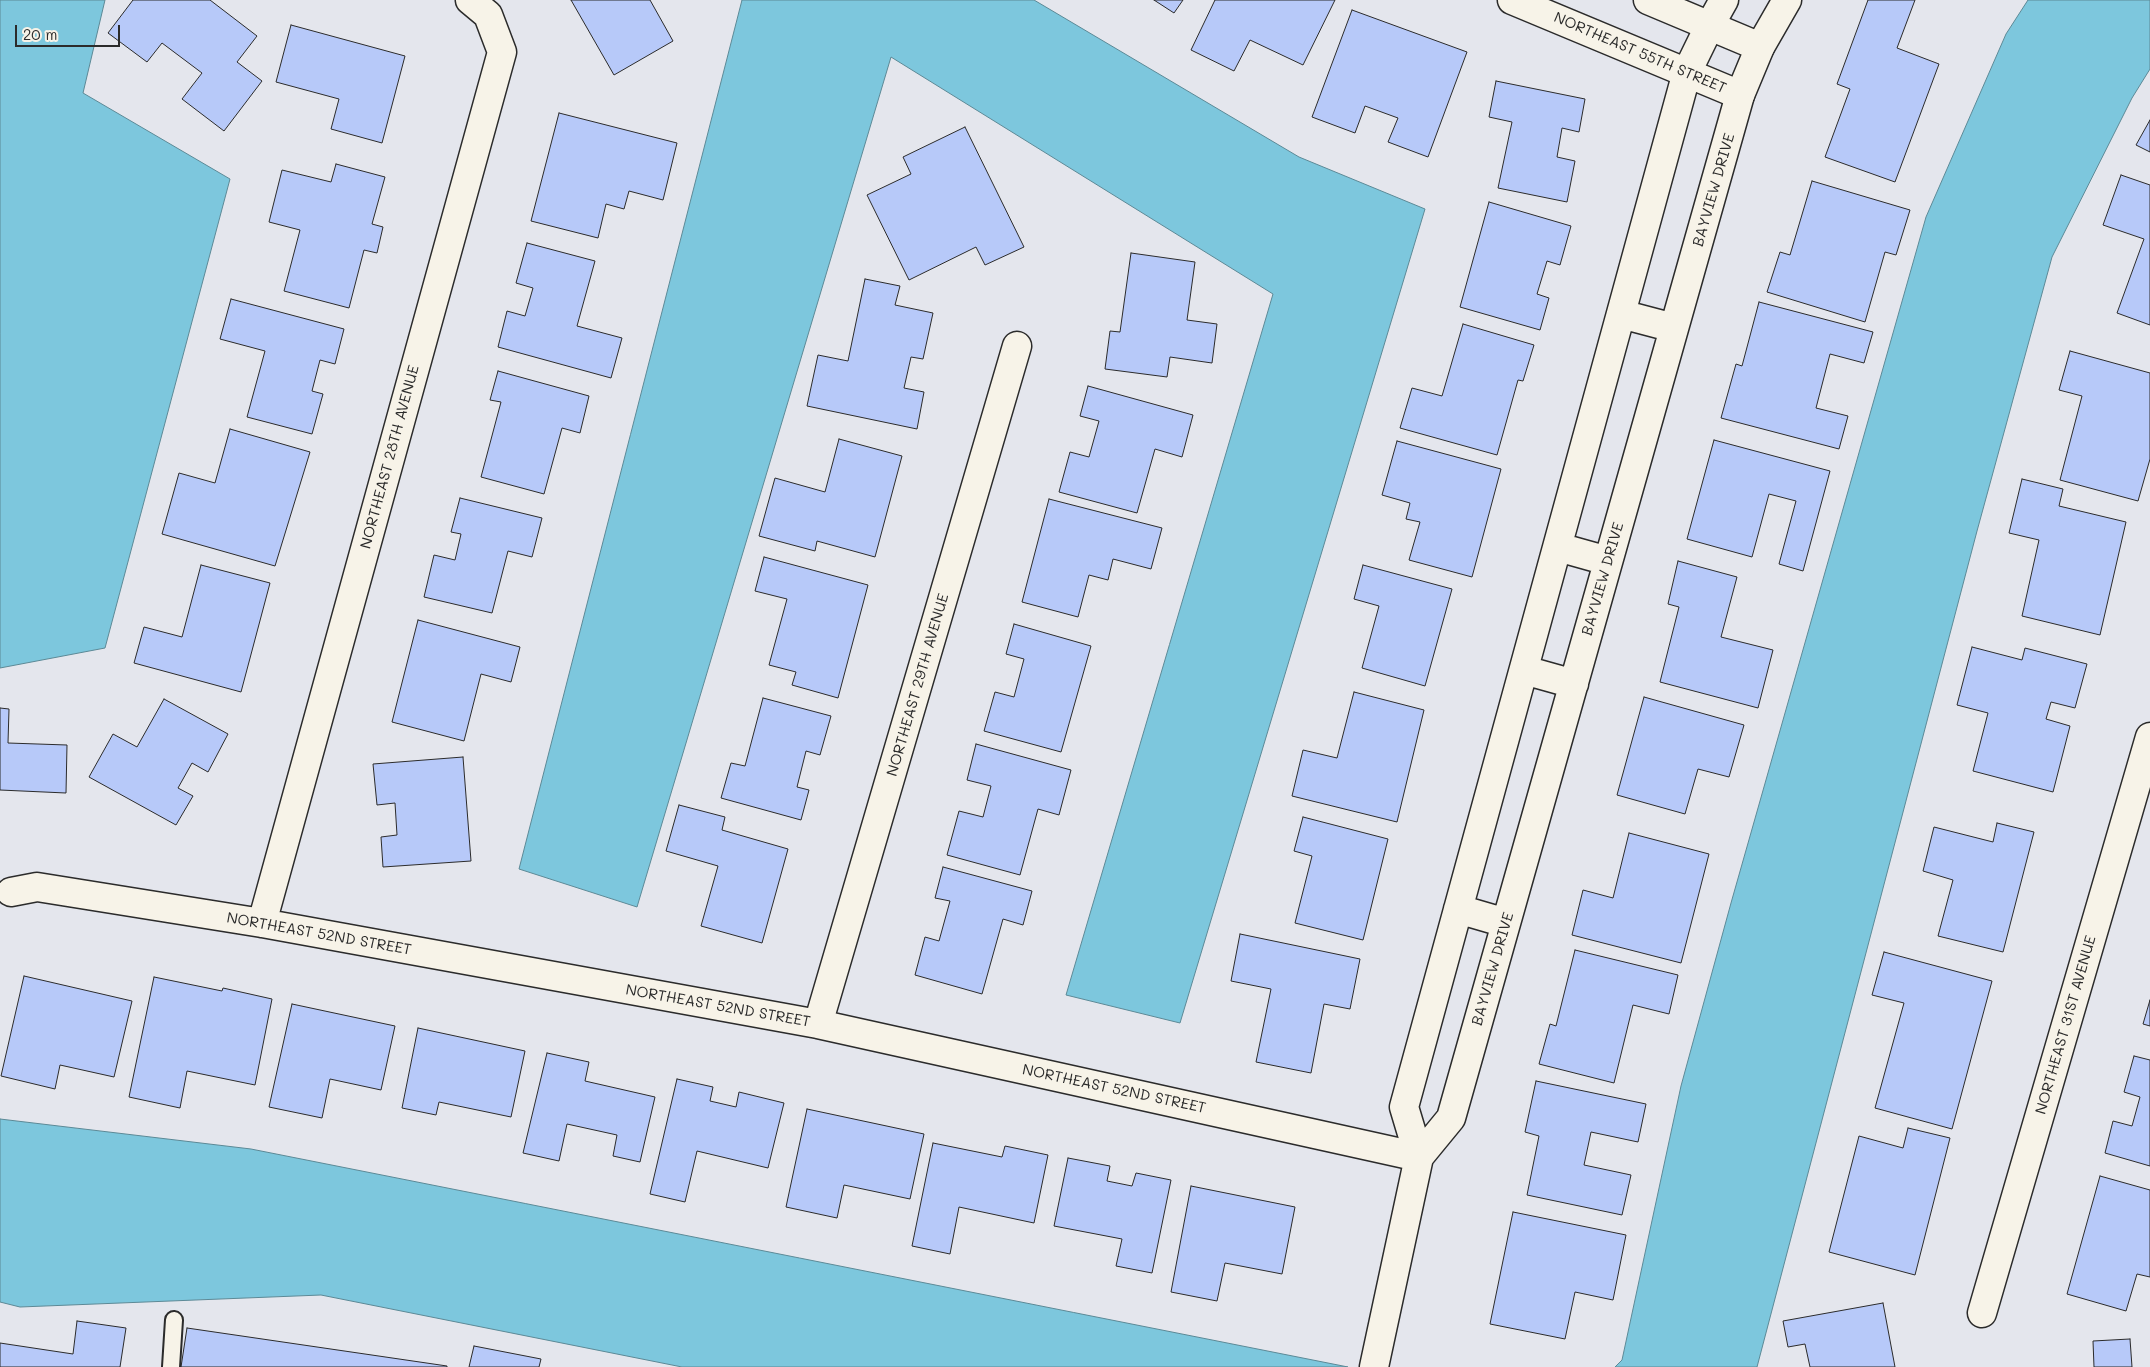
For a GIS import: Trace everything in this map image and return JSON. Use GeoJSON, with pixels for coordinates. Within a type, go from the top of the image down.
{"type":"FeatureCollection","features":[{"type":"Feature","properties":{"kind":"street","name":"NORTHEAST 28TH AVENUE"},"geometry":{"type":"LineString","coordinates":[[262,923],[502,52],[488,15],[470,0]]}},
{"type":"Feature","properties":{"kind":"street","name":"NORTHEAST 55TH STREET"},"geometry":{"type":"LineString","coordinates":[[1512,0],[1740,95]]}},
{"type":"Feature","properties":{"kind":"street"},"geometry":{"type":"LineString","coordinates":[[1648,0],[1760,46]]}},
{"type":"Feature","properties":{"kind":"street","name":"BAYVIEW DRIVE"},"geometry":{"type":"LineString","coordinates":[[1419,1156],[1404,1107],[1687,72],[1724,0]]}},
{"type":"Feature","properties":{"kind":"street","name":"BAYVIEW DRIVE"},"geometry":{"type":"LineString","coordinates":[[1377,1355],[1419,1156],[1451,1118],[1740,95],[1760,46],[1787,0]]}},
{"type":"Feature","properties":{"kind":"street"},"geometry":{"type":"LineString","coordinates":[[1621,314],[1674,328]]}},
{"type":"Feature","properties":{"kind":"street","name":"NORTHEAST 29TH AVENUE"},"geometry":{"type":"LineString","coordinates":[[818,1024],[1017,346]]}},
{"type":"Feature","properties":{"kind":"street"},"geometry":{"type":"LineString","coordinates":[[1558,547],[1608,561]]}},
{"type":"Feature","properties":{"kind":"street"},"geometry":{"type":"LineString","coordinates":[[1524,670],[1574,684]]}},
{"type":"Feature","properties":{"kind":"street","name":"NORTHEAST 31ST AVENUE"},"geometry":{"type":"LineString","coordinates":[[1982,1313],[2150,737]]}},
{"type":"Feature","properties":{"kind":"street","name":"NORTHEAST 52ND STREET"},"geometry":{"type":"LineString","coordinates":[[11,892],[37,888],[262,923],[818,1024],[1419,1156]]}},
{"type":"Feature","properties":{"kind":"street"},"geometry":{"type":"LineString","coordinates":[[1458,909],[1506,922]]}},
{"type":"Feature","properties":{"kind":"lane"},"geometry":{"type":"LineString","coordinates":[[171,1367],[174,1320]]}},
{"type":"Feature","properties":{"kind":"water"},"geometry":{"type":"Polygon","coordinates":[[[0,0],[105,0],[83,93],[230,179],[105,648],[0,668],[0,0]]]}},
{"type":"Feature","properties":{"kind":"water"},"geometry":{"type":"Polygon","coordinates":[[[742,0],[1034,0],[1299,157],[1425,209],[1180,1023],[1066,995],[1273,294],[891,57],[637,907],[519,869],[742,0]]]}},
{"type":"Feature","properties":{"kind":"water"},"geometry":{"type":"Polygon","coordinates":[[[2028,0],[2150,0],[2150,69],[2132,98],[2052,257],[1977,531],[1757,1367],[1615,1367],[1622,1360],[1681,1086],[1731,903],[1926,217],[2006,34],[2028,0]]]}},
{"type":"Feature","properties":{"kind":"water"},"geometry":{"type":"Polygon","coordinates":[[[0,1119],[251,1149],[1348,1367],[682,1367],[321,1295],[20,1307],[0,1302],[0,1119]]]}},
{"type":"Feature","properties":{"kind":"building"},"geometry":{"type":"Polygon","coordinates":[[[133,0],[210,0],[257,36],[237,62],[262,81],[224,131],[182,99],[202,73],[162,43],[147,62],[108,33],[133,0]]]}},
{"type":"Feature","properties":{"kind":"building"},"geometry":{"type":"Polygon","coordinates":[[[571,0],[650,0],[673,41],[614,75],[571,0]]]}},
{"type":"Feature","properties":{"kind":"building"},"geometry":{"type":"Polygon","coordinates":[[[1154,0],[1183,0],[1174,13],[1154,0]]]}},
{"type":"Feature","properties":{"kind":"building"},"geometry":{"type":"Polygon","coordinates":[[[1215,0],[1335,0],[1303,65],[1250,40],[1234,71],[1191,50],[1215,0]]]}},
{"type":"Feature","properties":{"kind":"building"},"geometry":{"type":"Polygon","coordinates":[[[1868,0],[1915,0],[1897,48],[1939,64],[1895,182],[1825,157],[1850,89],[1837,84],[1868,0]]]}},
{"type":"Feature","properties":{"kind":"building"},"geometry":{"type":"Polygon","coordinates":[[[1352,10],[1467,52],[1428,157],[1388,142],[1398,118],[1365,106],[1355,133],[1312,117],[1352,10]]]}},
{"type":"Feature","properties":{"kind":"building"},"geometry":{"type":"Polygon","coordinates":[[[291,25],[405,56],[382,143],[331,129],[339,99],[276,82],[291,25]]]}},
{"type":"Feature","properties":{"kind":"building"},"geometry":{"type":"Polygon","coordinates":[[[1496,81],[1585,99],[1579,132],[1562,128],[1557,157],[1575,161],[1567,202],[1498,188],[1512,122],[1489,117],[1496,81]]]}},
{"type":"Feature","properties":{"kind":"building"},"geometry":{"type":"Polygon","coordinates":[[[559,113],[677,143],[663,200],[629,191],[624,209],[606,204],[598,238],[531,221],[559,113]]]}},
{"type":"Feature","properties":{"kind":"building"},"geometry":{"type":"Polygon","coordinates":[[[2150,120],[2150,152],[2136,145],[2150,120]]]}},
{"type":"Feature","properties":{"kind":"building"},"geometry":{"type":"Polygon","coordinates":[[[965,127],[1024,247],[985,265],[976,247],[909,280],[867,195],[911,174],[903,157],[965,127]]]}},
{"type":"Feature","properties":{"kind":"building"},"geometry":{"type":"Polygon","coordinates":[[[336,164],[385,177],[372,224],[383,227],[377,253],[364,250],[349,308],[284,291],[300,230],[269,222],[282,170],[331,182],[336,164]]]}},
{"type":"Feature","properties":{"kind":"building"},"geometry":{"type":"Polygon","coordinates":[[[2121,175],[2150,185],[2150,325],[2117,313],[2144,239],[2103,225],[2121,175]]]}},
{"type":"Feature","properties":{"kind":"building"},"geometry":{"type":"Polygon","coordinates":[[[1812,181],[1910,210],[1896,255],[1885,252],[1865,322],[1767,292],[1780,252],[1790,255],[1812,181]]]}},
{"type":"Feature","properties":{"kind":"building"},"geometry":{"type":"Polygon","coordinates":[[[1489,202],[1571,226],[1560,265],[1547,261],[1537,294],[1549,298],[1540,330],[1460,307],[1489,202]]]}},
{"type":"Feature","properties":{"kind":"building"},"geometry":{"type":"Polygon","coordinates":[[[527,243],[595,261],[577,326],[622,338],[611,378],[498,347],[507,311],[525,316],[533,288],[516,283],[527,243]]]}},
{"type":"Feature","properties":{"kind":"building"},"geometry":{"type":"Polygon","coordinates":[[[1131,253],[1195,262],[1187,320],[1217,324],[1212,363],[1170,357],[1167,377],[1105,369],[1110,331],[1120,332],[1131,253]]]}},
{"type":"Feature","properties":{"kind":"building"},"geometry":{"type":"Polygon","coordinates":[[[865,279],[900,286],[895,305],[933,313],[923,359],[911,357],[904,388],[924,392],[917,429],[807,406],[818,355],[848,361],[865,279]]]}},
{"type":"Feature","properties":{"kind":"building"},"geometry":{"type":"Polygon","coordinates":[[[231,299],[344,329],[335,364],[320,360],[312,391],[323,394],[312,434],[247,417],[265,351],[220,339],[231,299]]]}},
{"type":"Feature","properties":{"kind":"building"},"geometry":{"type":"Polygon","coordinates":[[[1759,302],[1873,332],[1864,363],[1830,354],[1816,408],[1848,416],[1839,449],[1721,418],[1736,364],[1742,366],[1759,302]]]}},
{"type":"Feature","properties":{"kind":"building"},"geometry":{"type":"Polygon","coordinates":[[[1463,324],[1534,345],[1523,381],[1518,380],[1497,455],[1400,428],[1412,388],[1442,396],[1463,324]]]}},
{"type":"Feature","properties":{"kind":"building"},"geometry":{"type":"Polygon","coordinates":[[[2070,351],[2150,373],[2150,459],[2138,501],[2060,480],[2082,396],[2059,390],[2070,351]]]}},
{"type":"Feature","properties":{"kind":"building"},"geometry":{"type":"Polygon","coordinates":[[[498,371],[589,396],[580,433],[562,428],[544,494],[481,477],[501,402],[490,400],[498,371]]]}},
{"type":"Feature","properties":{"kind":"building"},"geometry":{"type":"Polygon","coordinates":[[[1088,386],[1193,415],[1182,457],[1155,449],[1137,513],[1059,492],[1070,452],[1089,457],[1099,421],[1080,416],[1088,386]]]}},
{"type":"Feature","properties":{"kind":"building"},"geometry":{"type":"Polygon","coordinates":[[[230,429],[310,452],[275,566],[162,534],[179,473],[215,483],[230,429]]]}},
{"type":"Feature","properties":{"kind":"building"},"geometry":{"type":"Polygon","coordinates":[[[839,439],[902,456],[875,557],[817,541],[815,551],[759,536],[775,478],[825,492],[839,439]]]}},
{"type":"Feature","properties":{"kind":"building"},"geometry":{"type":"Polygon","coordinates":[[[1714,440],[1830,471],[1803,571],[1779,564],[1796,501],[1769,494],[1752,557],[1687,539],[1714,440]]]}},
{"type":"Feature","properties":{"kind":"building"},"geometry":{"type":"Polygon","coordinates":[[[1397,441],[1501,469],[1472,577],[1409,560],[1420,522],[1406,519],[1410,503],[1382,495],[1397,441]]]}},
{"type":"Feature","properties":{"kind":"building"},"geometry":{"type":"Polygon","coordinates":[[[2022,479],[2063,489],[2059,506],[2126,522],[2100,635],[2022,616],[2039,540],[2009,533],[2022,479]]]}},
{"type":"Feature","properties":{"kind":"building"},"geometry":{"type":"Polygon","coordinates":[[[460,498],[542,518],[532,557],[508,551],[492,613],[424,597],[434,555],[455,560],[461,534],[451,532],[460,498]]]}},
{"type":"Feature","properties":{"kind":"building"},"geometry":{"type":"Polygon","coordinates":[[[1049,499],[1162,528],[1151,569],[1113,559],[1108,580],[1089,575],[1078,617],[1022,602],[1049,499]]]}},
{"type":"Feature","properties":{"kind":"building"},"geometry":{"type":"Polygon","coordinates":[[[764,557],[868,585],[838,698],[792,685],[796,672],[769,665],[787,599],[755,591],[764,557]]]}},
{"type":"Feature","properties":{"kind":"building"},"geometry":{"type":"Polygon","coordinates":[[[1678,561],[1737,577],[1721,637],[1773,650],[1758,708],[1660,682],[1679,607],[1668,604],[1678,561]]]}},
{"type":"Feature","properties":{"kind":"building"},"geometry":{"type":"Polygon","coordinates":[[[201,565],[270,583],[241,692],[134,663],[144,627],[182,637],[201,565]]]}},
{"type":"Feature","properties":{"kind":"building"},"geometry":{"type":"Polygon","coordinates":[[[1363,565],[1452,589],[1425,686],[1362,668],[1379,606],[1354,599],[1363,565]]]}},
{"type":"Feature","properties":{"kind":"building"},"geometry":{"type":"Polygon","coordinates":[[[418,620],[520,647],[511,682],[481,674],[464,741],[392,722],[418,620]]]}},
{"type":"Feature","properties":{"kind":"building"},"geometry":{"type":"Polygon","coordinates":[[[1014,624],[1091,646],[1061,752],[984,731],[995,692],[1014,697],[1024,659],[1006,654],[1014,624]]]}},
{"type":"Feature","properties":{"kind":"building"},"geometry":{"type":"Polygon","coordinates":[[[1972,647],[2022,660],[2025,648],[2087,664],[2075,708],[2051,702],[2046,719],[2070,726],[2053,792],[1973,771],[1988,713],[1957,705],[1972,647]]]}},
{"type":"Feature","properties":{"kind":"building"},"geometry":{"type":"Polygon","coordinates":[[[1354,692],[1424,710],[1397,822],[1292,796],[1303,750],[1337,758],[1354,692]]]}},
{"type":"Feature","properties":{"kind":"building"},"geometry":{"type":"Polygon","coordinates":[[[1644,697],[1744,725],[1729,777],[1698,769],[1685,814],[1617,795],[1644,697]]]}},
{"type":"Feature","properties":{"kind":"building"},"geometry":{"type":"Polygon","coordinates":[[[763,698],[831,716],[820,755],[806,751],[797,787],[809,790],[801,820],[721,798],[731,763],[745,766],[763,698]]]}},
{"type":"Feature","properties":{"kind":"building"},"geometry":{"type":"Polygon","coordinates":[[[164,699],[228,734],[208,772],[192,763],[178,788],[193,796],[176,825],[89,777],[113,734],[137,747],[164,699]]]}},
{"type":"Feature","properties":{"kind":"building"},"geometry":{"type":"Polygon","coordinates":[[[0,708],[9,709],[8,743],[67,745],[66,793],[0,790],[0,708]]]}},
{"type":"Feature","properties":{"kind":"building"},"geometry":{"type":"Polygon","coordinates":[[[976,744],[1071,770],[1059,815],[1038,809],[1020,875],[947,855],[959,811],[983,817],[991,786],[967,780],[976,744]]]}},
{"type":"Feature","properties":{"kind":"building"},"geometry":{"type":"Polygon","coordinates":[[[463,757],[471,861],[383,867],[381,837],[397,835],[395,803],[377,805],[373,764],[463,757]]]}},
{"type":"Feature","properties":{"kind":"building"},"geometry":{"type":"Polygon","coordinates":[[[679,805],[725,817],[722,830],[788,849],[762,943],[701,926],[718,866],[666,851],[679,805]]]}},
{"type":"Feature","properties":{"kind":"building"},"geometry":{"type":"Polygon","coordinates":[[[1303,817],[1388,839],[1363,940],[1295,923],[1312,856],[1294,851],[1303,817]]]}},
{"type":"Feature","properties":{"kind":"building"},"geometry":{"type":"Polygon","coordinates":[[[1997,823],[2034,832],[2003,952],[1938,936],[1953,880],[1923,871],[1934,827],[1993,842],[1997,823]]]}},
{"type":"Feature","properties":{"kind":"building"},"geometry":{"type":"Polygon","coordinates":[[[1629,833],[1709,854],[1681,963],[1572,935],[1583,890],[1613,898],[1629,833]]]}},
{"type":"Feature","properties":{"kind":"building"},"geometry":{"type":"Polygon","coordinates":[[[943,867],[1032,891],[1023,925],[1003,919],[982,994],[915,975],[925,937],[939,941],[950,901],[935,898],[943,867]]]}},
{"type":"Feature","properties":{"kind":"building"},"geometry":{"type":"Polygon","coordinates":[[[1240,934],[1360,959],[1350,1009],[1324,1004],[1311,1073],[1256,1062],[1271,989],[1231,981],[1240,934]]]}},
{"type":"Feature","properties":{"kind":"building"},"geometry":{"type":"Polygon","coordinates":[[[1575,950],[1678,975],[1669,1014],[1633,1005],[1614,1083],[1539,1064],[1550,1024],[1556,1026],[1575,950]]]}},
{"type":"Feature","properties":{"kind":"building"},"geometry":{"type":"Polygon","coordinates":[[[1884,952],[1992,981],[1952,1129],[1875,1108],[1904,1003],[1872,995],[1884,952]]]}},
{"type":"Feature","properties":{"kind":"building"},"geometry":{"type":"Polygon","coordinates":[[[24,976],[132,1001],[114,1077],[60,1065],[55,1089],[1,1076],[24,976]]]}},
{"type":"Feature","properties":{"kind":"building"},"geometry":{"type":"Polygon","coordinates":[[[154,977],[222,991],[223,988],[272,999],[255,1085],[187,1071],[180,1108],[129,1097],[154,977]]]}},
{"type":"Feature","properties":{"kind":"building"},"geometry":{"type":"Polygon","coordinates":[[[2150,1000],[2150,1026],[2143,1024],[2150,1000]]]}},
{"type":"Feature","properties":{"kind":"building"},"geometry":{"type":"Polygon","coordinates":[[[292,1004],[395,1026],[381,1090],[330,1079],[322,1118],[269,1107],[292,1004]]]}},
{"type":"Feature","properties":{"kind":"building"},"geometry":{"type":"Polygon","coordinates":[[[418,1028],[525,1051],[511,1117],[439,1102],[436,1115],[402,1108],[418,1028]]]}},
{"type":"Feature","properties":{"kind":"building"},"geometry":{"type":"Polygon","coordinates":[[[547,1053],[589,1062],[585,1081],[655,1097],[640,1162],[613,1156],[617,1135],[567,1124],[559,1161],[523,1153],[547,1053]]]}},
{"type":"Feature","properties":{"kind":"building"},"geometry":{"type":"Polygon","coordinates":[[[2134,1056],[2150,1060],[2150,1166],[2105,1153],[2113,1121],[2132,1126],[2140,1097],[2124,1092],[2134,1056]]]}},
{"type":"Feature","properties":{"kind":"building"},"geometry":{"type":"Polygon","coordinates":[[[677,1079],[713,1087],[710,1101],[736,1107],[739,1092],[784,1103],[768,1168],[697,1151],[685,1202],[650,1194],[677,1079]]]}},
{"type":"Feature","properties":{"kind":"building"},"geometry":{"type":"Polygon","coordinates":[[[1536,1081],[1646,1104],[1638,1142],[1591,1132],[1584,1165],[1631,1175],[1622,1215],[1527,1195],[1539,1136],[1525,1132],[1536,1081]]]}},
{"type":"Feature","properties":{"kind":"building"},"geometry":{"type":"Polygon","coordinates":[[[807,1109],[924,1134],[910,1199],[844,1185],[837,1218],[786,1207],[807,1109]]]}},
{"type":"Feature","properties":{"kind":"building"},"geometry":{"type":"Polygon","coordinates":[[[1908,1128],[1950,1138],[1915,1275],[1829,1252],[1859,1136],[1903,1148],[1908,1128]]]}},
{"type":"Feature","properties":{"kind":"building"},"geometry":{"type":"Polygon","coordinates":[[[933,1143],[1002,1157],[1005,1146],[1048,1155],[1034,1223],[959,1207],[950,1254],[912,1246],[933,1143]]]}},
{"type":"Feature","properties":{"kind":"building"},"geometry":{"type":"Polygon","coordinates":[[[1068,1158],[1110,1166],[1107,1181],[1132,1186],[1136,1173],[1171,1180],[1152,1273],[1116,1266],[1122,1239],[1054,1226],[1068,1158]]]}},
{"type":"Feature","properties":{"kind":"building"},"geometry":{"type":"Polygon","coordinates":[[[2100,1176],[2150,1190],[2150,1277],[2137,1274],[2126,1311],[2067,1294],[2100,1176]]]}},
{"type":"Feature","properties":{"kind":"building"},"geometry":{"type":"Polygon","coordinates":[[[1191,1186],[1295,1207],[1282,1274],[1225,1263],[1217,1301],[1171,1292],[1191,1186]]]}},
{"type":"Feature","properties":{"kind":"building"},"geometry":{"type":"Polygon","coordinates":[[[1513,1212],[1626,1235],[1613,1300],[1575,1292],[1565,1339],[1490,1324],[1513,1212]]]}},
{"type":"Feature","properties":{"kind":"building"},"geometry":{"type":"Polygon","coordinates":[[[1883,1303],[1895,1367],[1810,1367],[1805,1344],[1788,1347],[1783,1321],[1883,1303]]]}},
{"type":"Feature","properties":{"kind":"building"},"geometry":{"type":"Polygon","coordinates":[[[77,1321],[126,1328],[120,1367],[0,1367],[0,1343],[73,1354],[77,1321]]]}},
{"type":"Feature","properties":{"kind":"building"},"geometry":{"type":"Polygon","coordinates":[[[187,1328],[447,1366],[447,1367],[181,1367],[187,1328]]]}},
{"type":"Feature","properties":{"kind":"building"},"geometry":{"type":"Polygon","coordinates":[[[2130,1339],[2132,1367],[2094,1367],[2093,1341],[2130,1339]]]}},
{"type":"Feature","properties":{"kind":"building"},"geometry":{"type":"Polygon","coordinates":[[[474,1346],[541,1359],[539,1367],[469,1367],[474,1346]]]}}]}
